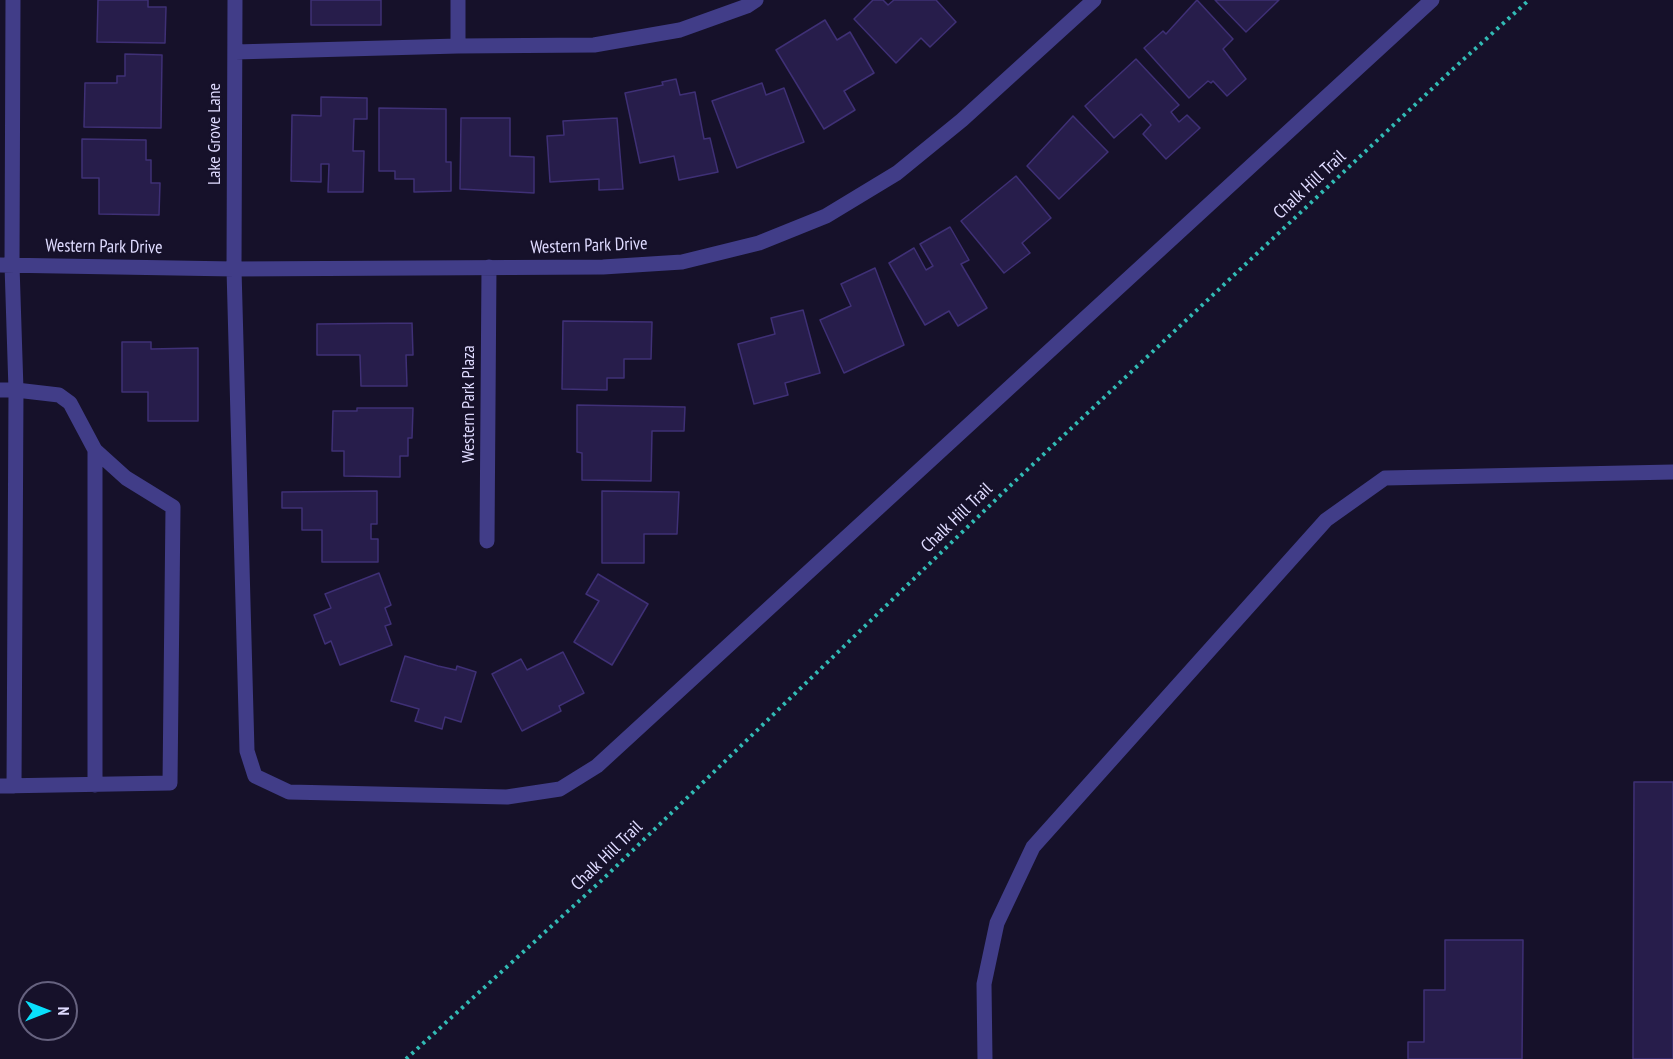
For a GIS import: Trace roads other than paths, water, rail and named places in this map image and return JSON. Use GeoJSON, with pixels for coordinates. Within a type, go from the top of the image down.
{"type":"FeatureCollection","features":[{"type":"Feature","properties":{"kind":"street"},"geometry":{"type":"LineString","coordinates":[[0,390],[16,390],[59,395],[70,403],[95,450],[126,478],[173,507],[170,783],[7,786],[16,390],[6,265],[13,0]]}},
{"type":"Feature","properties":{"kind":"street","name":"Lake Grove Lane"},"geometry":{"type":"LineString","coordinates":[[236,0],[234,269],[247,751],[255,776],[288,792],[507,797],[560,789],[597,766],[1432,0]]}},
{"type":"Feature","properties":{"kind":"street"},"geometry":{"type":"LineString","coordinates":[[458,0],[458,46]]}},
{"type":"Feature","properties":{"kind":"street"},"geometry":{"type":"LineString","coordinates":[[235,52],[594,45],[680,30],[747,6],[756,0]]}},
{"type":"Feature","properties":{"kind":"street","name":"Western Park Drive"},"geometry":{"type":"LineString","coordinates":[[6,265],[234,269],[603,267],[682,262],[759,243],[826,216],[897,172],[962,120],[1094,0]]}},
{"type":"Feature","properties":{"kind":"street","name":"Western Park Plaza"},"geometry":{"type":"LineString","coordinates":[[487,541],[489,267]]}},
{"type":"Feature","properties":{"kind":"street"},"geometry":{"type":"LineString","coordinates":[[95,450],[95,785]]}},
{"type":"Feature","properties":{"kind":"street"},"geometry":{"type":"LineString","coordinates":[[985,1059],[984,984],[997,923],[1033,847],[1326,520],[1385,478],[1673,472]]}}]}
